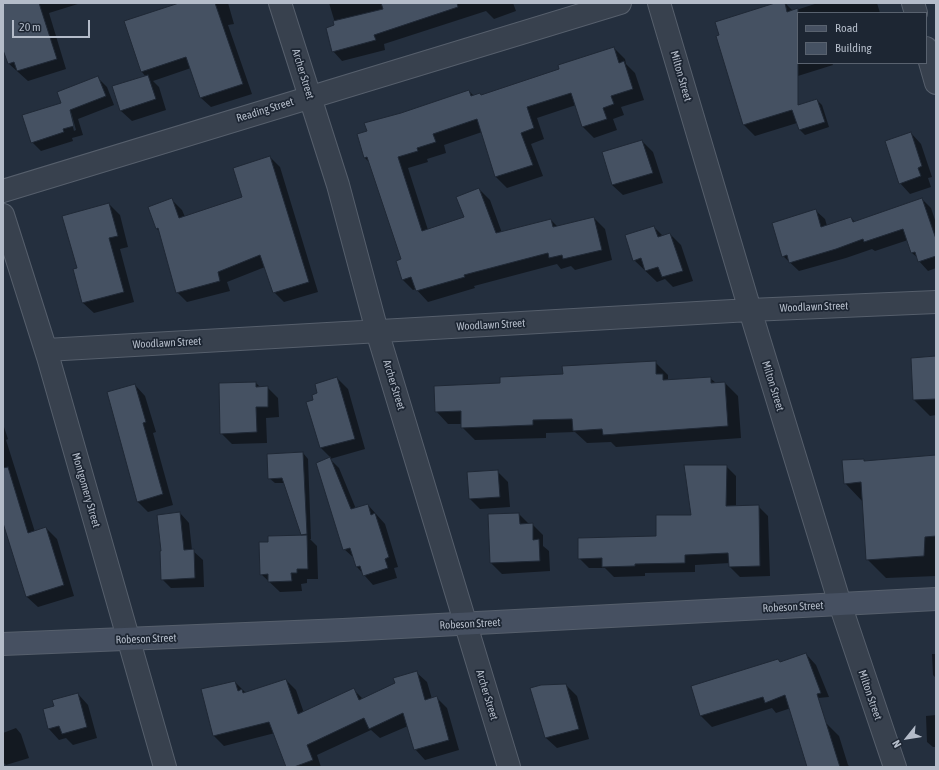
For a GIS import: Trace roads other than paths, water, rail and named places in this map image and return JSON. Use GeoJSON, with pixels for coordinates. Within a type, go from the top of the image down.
{"type":"FeatureCollection","features":[{"type":"Feature","properties":{"kind":"main road","name":"Robeson Street"},"geometry":{"type":"LineString","coordinates":[[3,644],[466,624],[936,599]]}},
{"type":"Feature","properties":{"kind":"street","name":"Archer Street"},"geometry":{"type":"LineString","coordinates":[[280,3],[338,185],[377,331],[509,767]]}},
{"type":"Feature","properties":{"kind":"street","name":"Reading Street"},"geometry":{"type":"LineString","coordinates":[[3,191],[620,3]]}},
{"type":"Feature","properties":{"kind":"street","name":"Milton Street"},"geometry":{"type":"LineString","coordinates":[[659,3],[750,310],[840,604],[895,767]]}},
{"type":"Feature","properties":{"kind":"street"},"geometry":{"type":"LineString","coordinates":[[927,52],[936,83]]}},
{"type":"Feature","properties":{"kind":"street","name":"Montgomery Street"},"geometry":{"type":"LineString","coordinates":[[3,215],[46,350],[166,767]]}},
{"type":"Feature","properties":{"kind":"street","name":"Woodlawn Street"},"geometry":{"type":"LineString","coordinates":[[46,350],[750,310],[936,302]]}}]}
